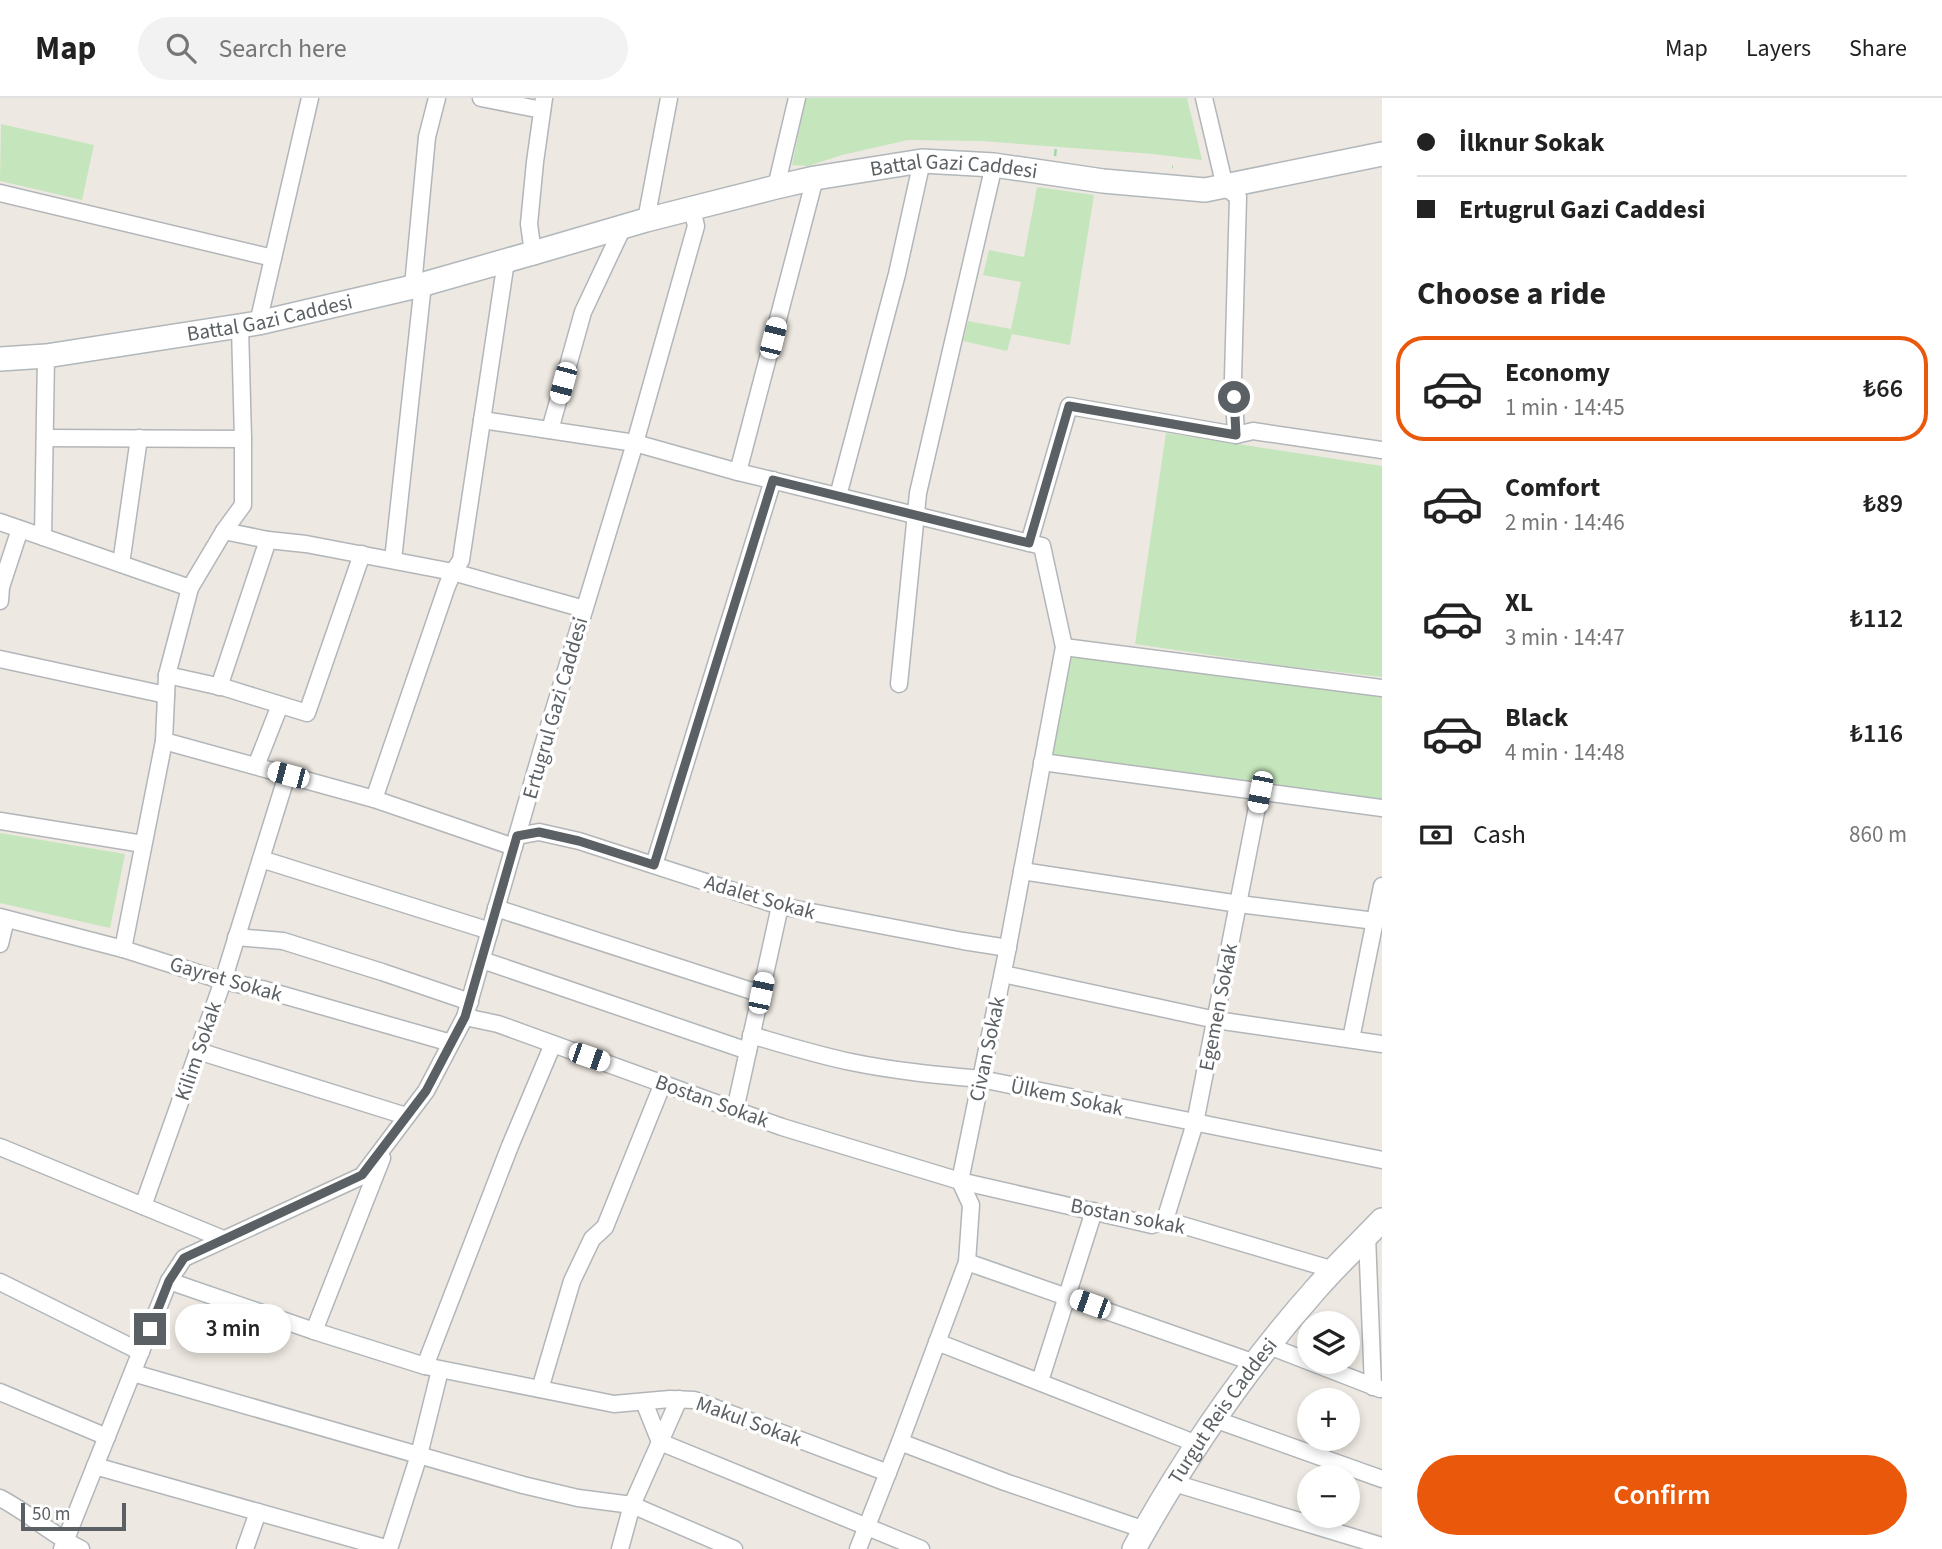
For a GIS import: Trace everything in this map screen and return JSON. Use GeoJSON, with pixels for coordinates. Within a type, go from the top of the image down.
{"type":"FeatureCollection","features":[{"type":"Feature","properties":{"kind":"street"},"geometry":{"type":"LineString","coordinates":[[123,949],[164,741],[167,675],[190,588],[243,505],[243,439],[249,325],[273,258],[310,98]]}},
{"type":"Feature","properties":{"kind":"street"},"geometry":{"type":"LineString","coordinates":[[393,560],[418,285],[427,137],[437,98]]}},
{"type":"Feature","properties":{"kind":"street"},"geometry":{"type":"LineString","coordinates":[[481,98],[543,104],[529,224],[533,253]]}},
{"type":"Feature","properties":{"kind":"street"},"geometry":{"type":"LineString","coordinates":[[646,220],[668,98]]}},
{"type":"Feature","properties":{"kind":"street"},"geometry":{"type":"LineString","coordinates":[[776,187],[797,98]]}},
{"type":"Feature","properties":{"kind":"street"},"geometry":{"type":"LineString","coordinates":[[1204,98],[1225,187],[1238,197],[1233,378],[1236,435]]}},
{"type":"Feature","properties":{"kind":"street","name":"Battal Gazi Caddesi"},"geometry":{"type":"LineString","coordinates":[[0,359],[46,356],[249,325],[418,285],[646,220],[776,187],[922,161],[994,164],[1103,181],[1205,190],[1382,154]]}},
{"type":"Feature","properties":{"kind":"street"},"geometry":{"type":"LineString","coordinates":[[838,496],[897,274],[922,161]]}},
{"type":"Feature","properties":{"kind":"street"},"geometry":{"type":"LineString","coordinates":[[899,684],[918,493],[994,164]]}},
{"type":"Feature","properties":{"kind":"street"},"geometry":{"type":"LineString","coordinates":[[738,472],[815,178]]}},
{"type":"Feature","properties":{"kind":"street"},"geometry":{"type":"LineString","coordinates":[[0,194],[273,258]]}},
{"type":"Feature","properties":{"kind":"street","name":"Ertugrul Gazi Caddesi"},"geometry":{"type":"LineString","coordinates":[[63,1545],[169,1281],[184,1258],[362,1175],[426,1091],[451,1044],[467,1009],[635,443],[696,226],[692,209]]}},
{"type":"Feature","properties":{"kind":"street"},"geometry":{"type":"LineString","coordinates":[[550,430],[583,312],[623,227]]}},
{"type":"Feature","properties":{"kind":"street"},"geometry":{"type":"LineString","coordinates":[[374,799],[453,572],[461,559],[506,261]]}},
{"type":"Feature","properties":{"kind":"street"},"geometry":{"type":"LineString","coordinates":[[43,537],[46,356]]}},
{"type":"Feature","properties":{"kind":"street"},"geometry":{"type":"LineString","coordinates":[[482,420],[635,443],[738,472],[1029,543],[1069,406],[1236,435],[1252,430],[1382,450]]}},
{"type":"Feature","properties":{"kind":"street"},"geometry":{"type":"LineString","coordinates":[[45,438],[243,439]]}},
{"type":"Feature","properties":{"kind":"street"},"geometry":{"type":"LineString","coordinates":[[121,564],[139,438]]}},
{"type":"Feature","properties":{"kind":"street"},"geometry":{"type":"LineString","coordinates":[[654,865],[773,480]]}},
{"type":"Feature","properties":{"kind":"street"},"geometry":{"type":"LineString","coordinates":[[0,522],[190,588]]}},
{"type":"Feature","properties":{"kind":"street"},"geometry":{"type":"LineString","coordinates":[[0,601],[1,587],[20,529]]}},
{"type":"Feature","properties":{"kind":"street"},"geometry":{"type":"LineString","coordinates":[[224,531],[453,572],[584,609]]}},
{"type":"Feature","properties":{"kind":"street"},"geometry":{"type":"LineString","coordinates":[[219,687],[268,540]]}},
{"type":"Feature","properties":{"kind":"street","name":"Civan Sokak"},"geometry":{"type":"LineString","coordinates":[[858,1549],[901,1442],[967,1262],[971,1205],[960,1181],[1003,974],[1064,646],[1042,546],[1029,543]]}},
{"type":"Feature","properties":{"kind":"street"},"geometry":{"type":"LineString","coordinates":[[167,675],[307,713],[362,554]]}},
{"type":"Feature","properties":{"kind":"street"},"geometry":{"type":"LineString","coordinates":[[1064,646],[1382,688]]}},
{"type":"Feature","properties":{"kind":"street"},"geometry":{"type":"LineString","coordinates":[[0,659],[166,695]]}},
{"type":"Feature","properties":{"kind":"street"},"geometry":{"type":"LineString","coordinates":[[256,766],[280,705]]}},
{"type":"Feature","properties":{"kind":"street","name":"Adalet Sokak"},"geometry":{"type":"LineString","coordinates":[[164,741],[374,799],[515,842],[539,832],[579,841],[780,906],[963,942],[1008,948]]}},
{"type":"Feature","properties":{"kind":"street"},"geometry":{"type":"LineString","coordinates":[[1042,762],[1382,808]]}},
{"type":"Feature","properties":{"kind":"street","name":"Kilim Sokak"},"geometry":{"type":"LineString","coordinates":[[143,1206],[223,981],[288,775]]}},
{"type":"Feature","properties":{"kind":"street","name":"Egemen Sokak"},"geometry":{"type":"LineString","coordinates":[[1165,1220],[1195,1123],[1260,792]]}},
{"type":"Feature","properties":{"kind":"street"},"geometry":{"type":"LineString","coordinates":[[0,821],[143,844]]}},
{"type":"Feature","properties":{"kind":"street"},"geometry":{"type":"LineString","coordinates":[[261,859],[490,931]]}},
{"type":"Feature","properties":{"kind":"street"},"geometry":{"type":"LineString","coordinates":[[1022,871],[1239,904],[1375,921]]}},
{"type":"Feature","properties":{"kind":"street"},"geometry":{"type":"LineString","coordinates":[[1351,1039],[1382,886]]}},
{"type":"Feature","properties":{"kind":"street"},"geometry":{"type":"LineString","coordinates":[[735,1110],[780,906]]}},
{"type":"Feature","properties":{"kind":"street"},"geometry":{"type":"LineString","coordinates":[[496,908],[761,993]]}},
{"type":"Feature","properties":{"kind":"street"},"geometry":{"type":"LineString","coordinates":[[0,944],[3,918]]}},
{"type":"Feature","properties":{"kind":"street","name":"Gayret Sokak"},"geometry":{"type":"LineString","coordinates":[[3,918],[123,949],[223,981],[262,989],[451,1044]]}},
{"type":"Feature","properties":{"kind":"street","name":"Bostan Sokak"},"geometry":{"type":"LineString","coordinates":[[236,937],[283,942],[382,972],[498,1024],[552,1044],[782,1127],[960,1181]]}},
{"type":"Feature","properties":{"kind":"street"},"geometry":{"type":"LineString","coordinates":[[482,960],[748,1051]]}},
{"type":"Feature","properties":{"kind":"street"},"geometry":{"type":"LineString","coordinates":[[1003,974],[1216,1020],[1382,1044]]}},
{"type":"Feature","properties":{"kind":"street","name":"Ülkem Sokak"},"geometry":{"type":"LineString","coordinates":[[751,1035],[854,1062],[981,1079],[1382,1160]]}},
{"type":"Feature","properties":{"kind":"street"},"geometry":{"type":"LineString","coordinates":[[95,1466],[389,1549],[419,1455],[432,1368],[510,1146],[552,1044]]}},
{"type":"Feature","properties":{"kind":"street"},"geometry":{"type":"LineString","coordinates":[[198,1051],[406,1116]]}},
{"type":"Feature","properties":{"kind":"street"},"geometry":{"type":"LineString","coordinates":[[540,1390],[572,1281],[592,1239],[605,1227],[663,1083]]}},
{"type":"Feature","properties":{"kind":"street"},"geometry":{"type":"LineString","coordinates":[[314,1331],[390,1138]]}},
{"type":"Feature","properties":{"kind":"street"},"geometry":{"type":"LineString","coordinates":[[0,1147],[223,1239]]}},
{"type":"Feature","properties":{"kind":"street","name":"Bostan sokak"},"geometry":{"type":"LineString","coordinates":[[960,1181],[1152,1225],[1165,1220],[1334,1270]]}},
{"type":"Feature","properties":{"kind":"street"},"geometry":{"type":"LineString","coordinates":[[1040,1381],[1094,1211]]}},
{"type":"Feature","properties":{"kind":"street"},"geometry":{"type":"LineString","coordinates":[[967,1262],[1067,1296],[1378,1389],[1374,1228]]}},
{"type":"Feature","properties":{"kind":"street","name":"Turgut Reis Caddesi"},"geometry":{"type":"LineString","coordinates":[[1139,1540],[1197,1444],[1262,1355],[1315,1289],[1374,1228]]}},
{"type":"Feature","properties":{"kind":"street","name":"Makul Sokak"},"geometry":{"type":"LineString","coordinates":[[169,1281],[432,1368],[614,1404],[694,1400],[888,1472]]}},
{"type":"Feature","properties":{"kind":"street"},"geometry":{"type":"LineString","coordinates":[[0,1282],[141,1352]]}},
{"type":"Feature","properties":{"kind":"street"},"geometry":{"type":"LineString","coordinates":[[937,1342],[1197,1444]]}},
{"type":"Feature","properties":{"kind":"street"},"geometry":{"type":"LineString","coordinates":[[133,1373],[523,1485],[578,1498],[632,1505],[734,1549]]}},
{"type":"Feature","properties":{"kind":"street"},"geometry":{"type":"LineString","coordinates":[[0,1392],[107,1437]]}},
{"type":"Feature","properties":{"kind":"street"},"geometry":{"type":"LineString","coordinates":[[620,1549],[632,1505],[679,1399]]}},
{"type":"Feature","properties":{"kind":"street"},"geometry":{"type":"LineString","coordinates":[[644,1402],[660,1442],[921,1549]]}},
{"type":"Feature","properties":{"kind":"street"},"geometry":{"type":"LineString","coordinates":[[1214,1419],[1382,1479]]}},
{"type":"Feature","properties":{"kind":"street"},"geometry":{"type":"LineString","coordinates":[[901,1442],[1005,1482],[1139,1540]]}},
{"type":"Feature","properties":{"kind":"street"},"geometry":{"type":"LineString","coordinates":[[1174,1483],[1382,1546]]}},
{"type":"Feature","properties":{"kind":"street"},"geometry":{"type":"LineString","coordinates":[[0,1498],[15,1506],[63,1545],[81,1549]]}},
{"type":"Feature","properties":{"kind":"street"},"geometry":{"type":"LineString","coordinates":[[245,1549],[258,1512]]}},
{"type":"Feature","properties":{"kind":"green space"},"geometry":{"type":"Polygon","coordinates":[[[806,98],[1187,98],[1202,160],[981,141],[908,140],[808,166],[792,165],[806,98]]]}},
{"type":"Feature","properties":{"kind":"green space"},"geometry":{"type":"Polygon","coordinates":[[[1,124],[94,145],[82,200],[0,181],[1,124]]]}},
{"type":"Feature","properties":{"kind":"green space"},"geometry":{"type":"Polygon","coordinates":[[[1037,187],[1094,195],[1070,345],[1012,334],[1007,351],[963,341],[968,321],[1011,329],[1021,282],[983,275],[989,250],[1024,257],[1037,187]]]}},
{"type":"Feature","properties":{"kind":"green space"},"geometry":{"type":"Polygon","coordinates":[[[1166,433],[1382,466],[1382,677],[1135,644],[1166,433]]]}},
{"type":"Feature","properties":{"kind":"green space"},"geometry":{"type":"Polygon","coordinates":[[[1065,652],[1382,695],[1382,807],[1050,756],[1065,652]]]}},
{"type":"Feature","properties":{"kind":"green space"},"geometry":{"type":"Polygon","coordinates":[[[0,833],[125,854],[110,928],[0,903],[0,833]]]}},
{"type":"Feature","properties":{"kind":"route"},"geometry":{"type":"LineString","coordinates":[[150,1329],[169,1281],[184,1258],[362,1175],[426,1091],[465,1017],[517,836],[539,832],[579,841],[654,865],[773,480],[1029,543],[1069,406],[1236,435],[1234,397]]}}]}
